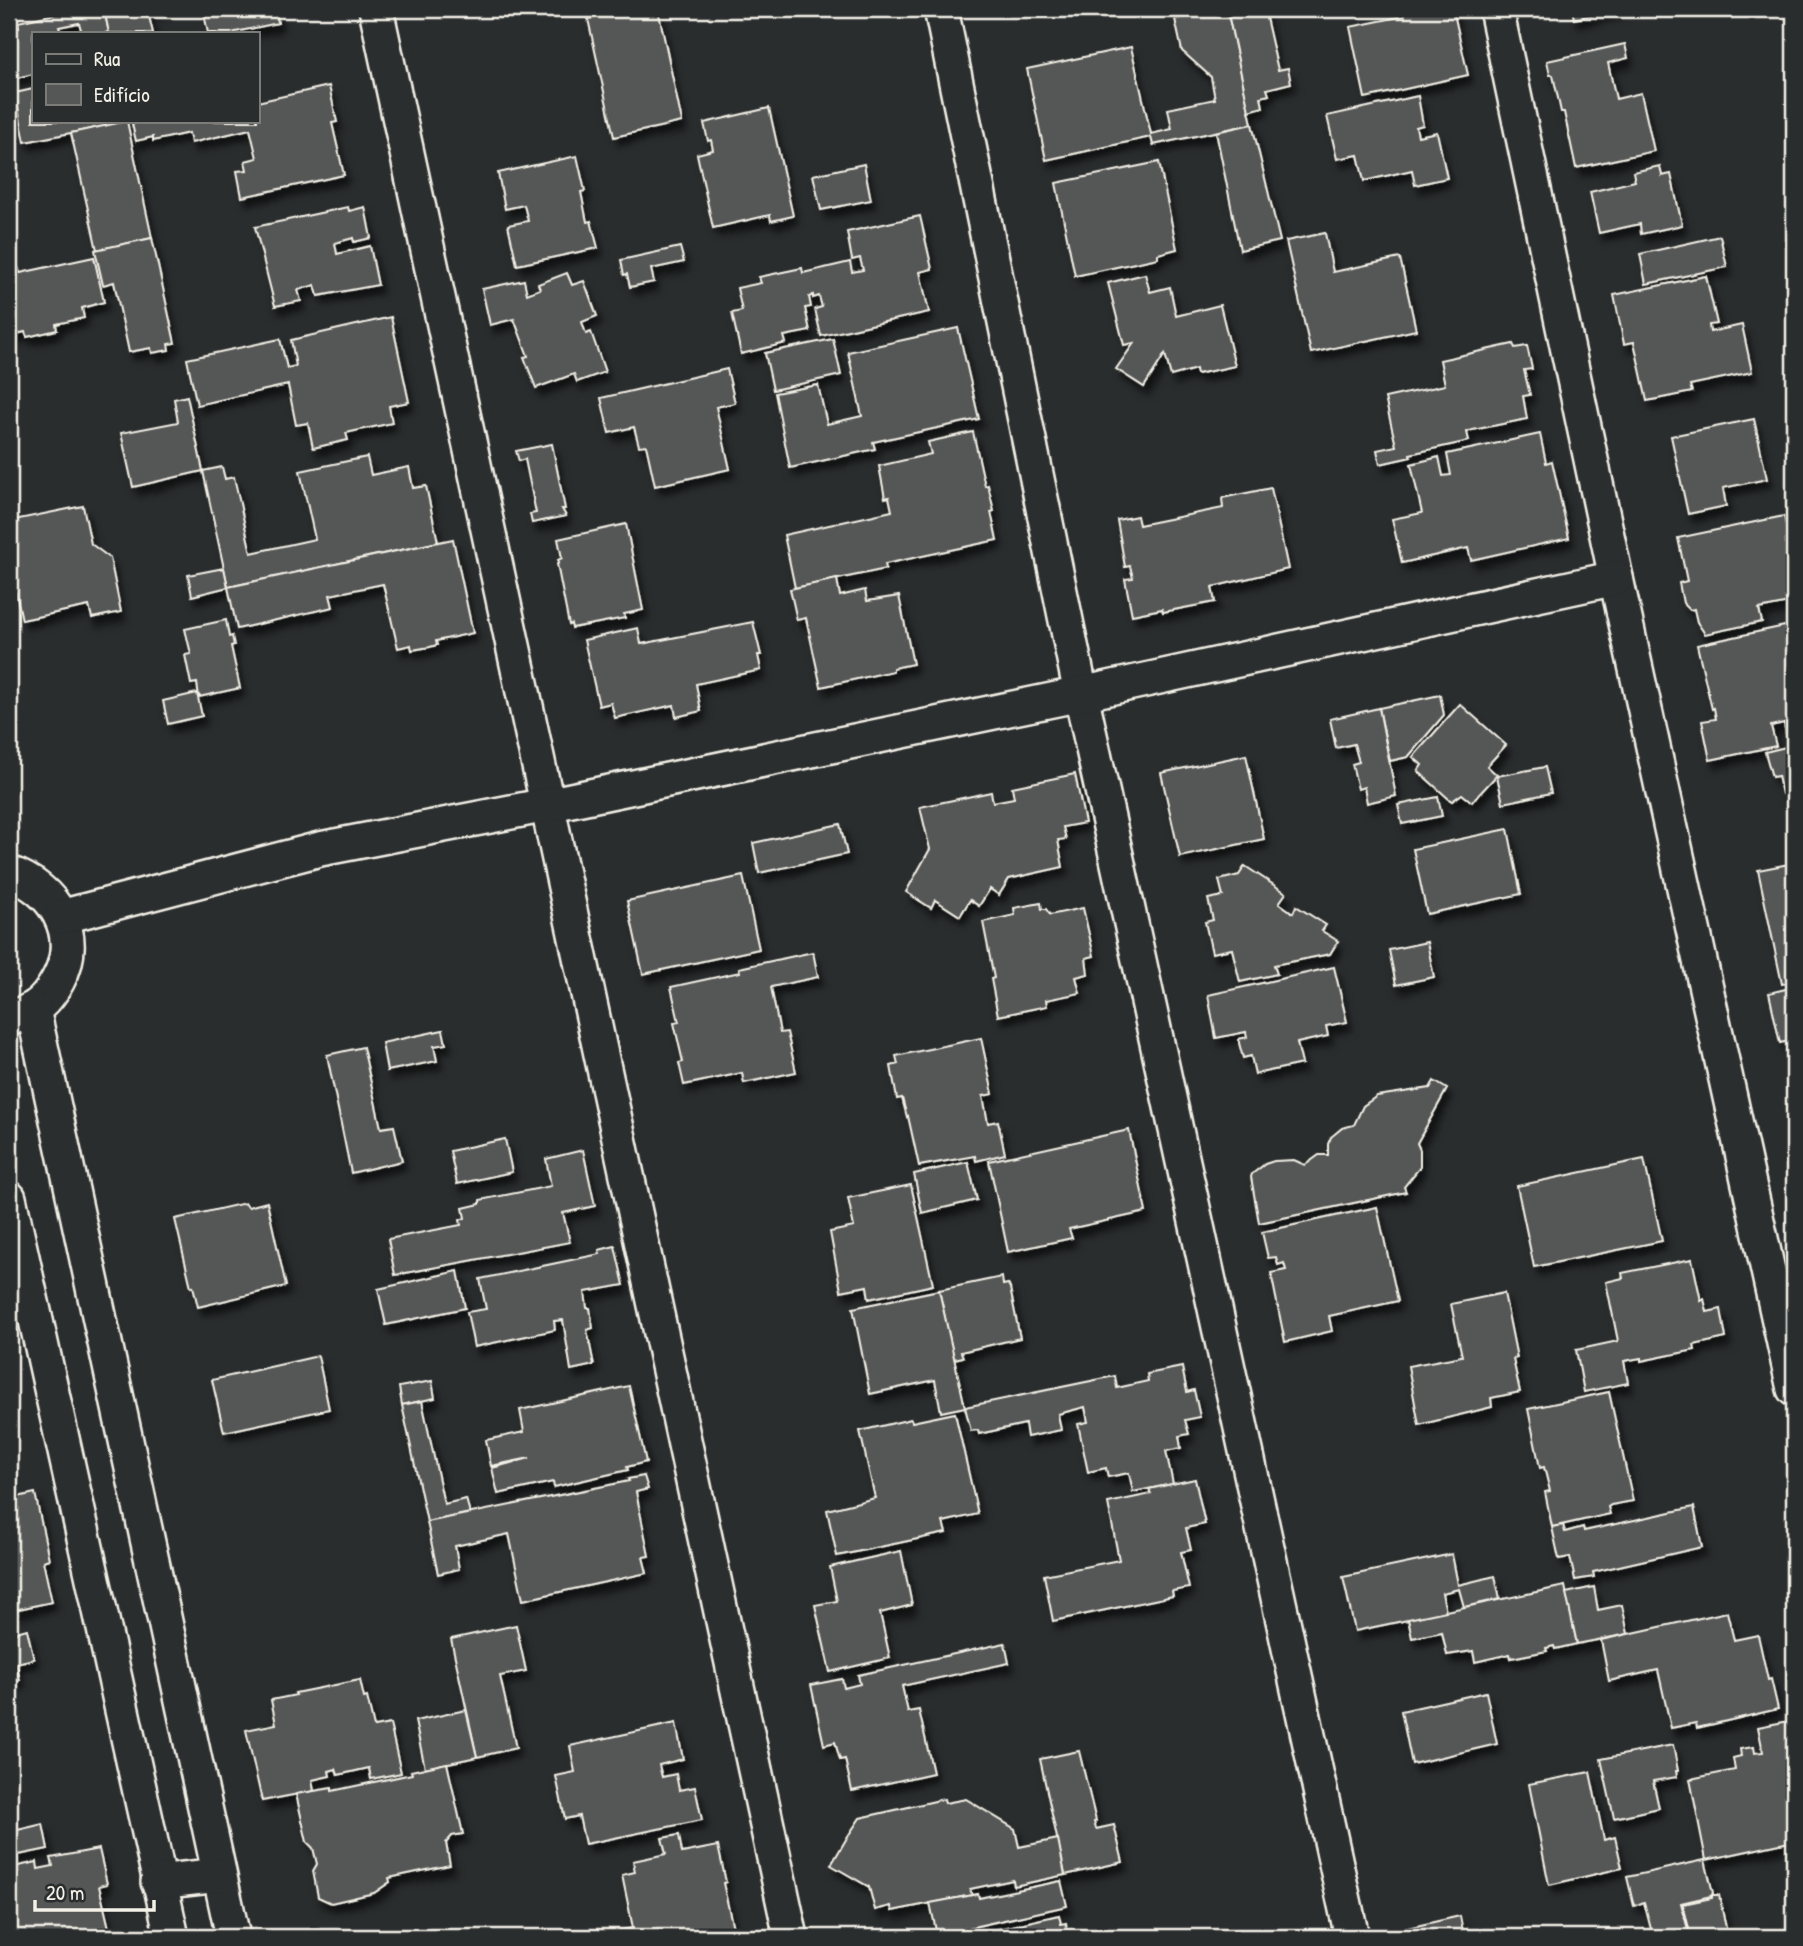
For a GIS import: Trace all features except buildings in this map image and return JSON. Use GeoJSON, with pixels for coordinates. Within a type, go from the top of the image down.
{"type":"FeatureCollection","features":[{"type":"Feature","properties":{"kind":"street"},"geometry":{"type":"LineString","coordinates":[[376,9],[791,1937]]}},
{"type":"Feature","properties":{"kind":"street"},"geometry":{"type":"LineString","coordinates":[[941,9],[1081,694],[1352,1937]]}},
{"type":"Feature","properties":{"kind":"street"},"geometry":{"type":"LineString","coordinates":[[1496,9],[1616,578],[1794,1389]]}},
{"type":"Feature","properties":{"kind":"street"},"geometry":{"type":"LineString","coordinates":[[61,917],[320,849],[547,805],[1081,694],[1616,578]]}},
{"type":"Feature","properties":{"kind":"street"},"geometry":{"type":"LineString","coordinates":[[9,872],[40,888],[61,917],[67,946],[63,967],[54,988],[21,1014],[233,1937]]}},
{"type":"Feature","properties":{"kind":"street"},"geometry":{"type":"LineString","coordinates":[[9,1198],[172,1937]]}},
{"type":"Feature","properties":{"kind":"street"},"geometry":{"type":"LineString","coordinates":[[159,1881],[219,1875]]}}]}
